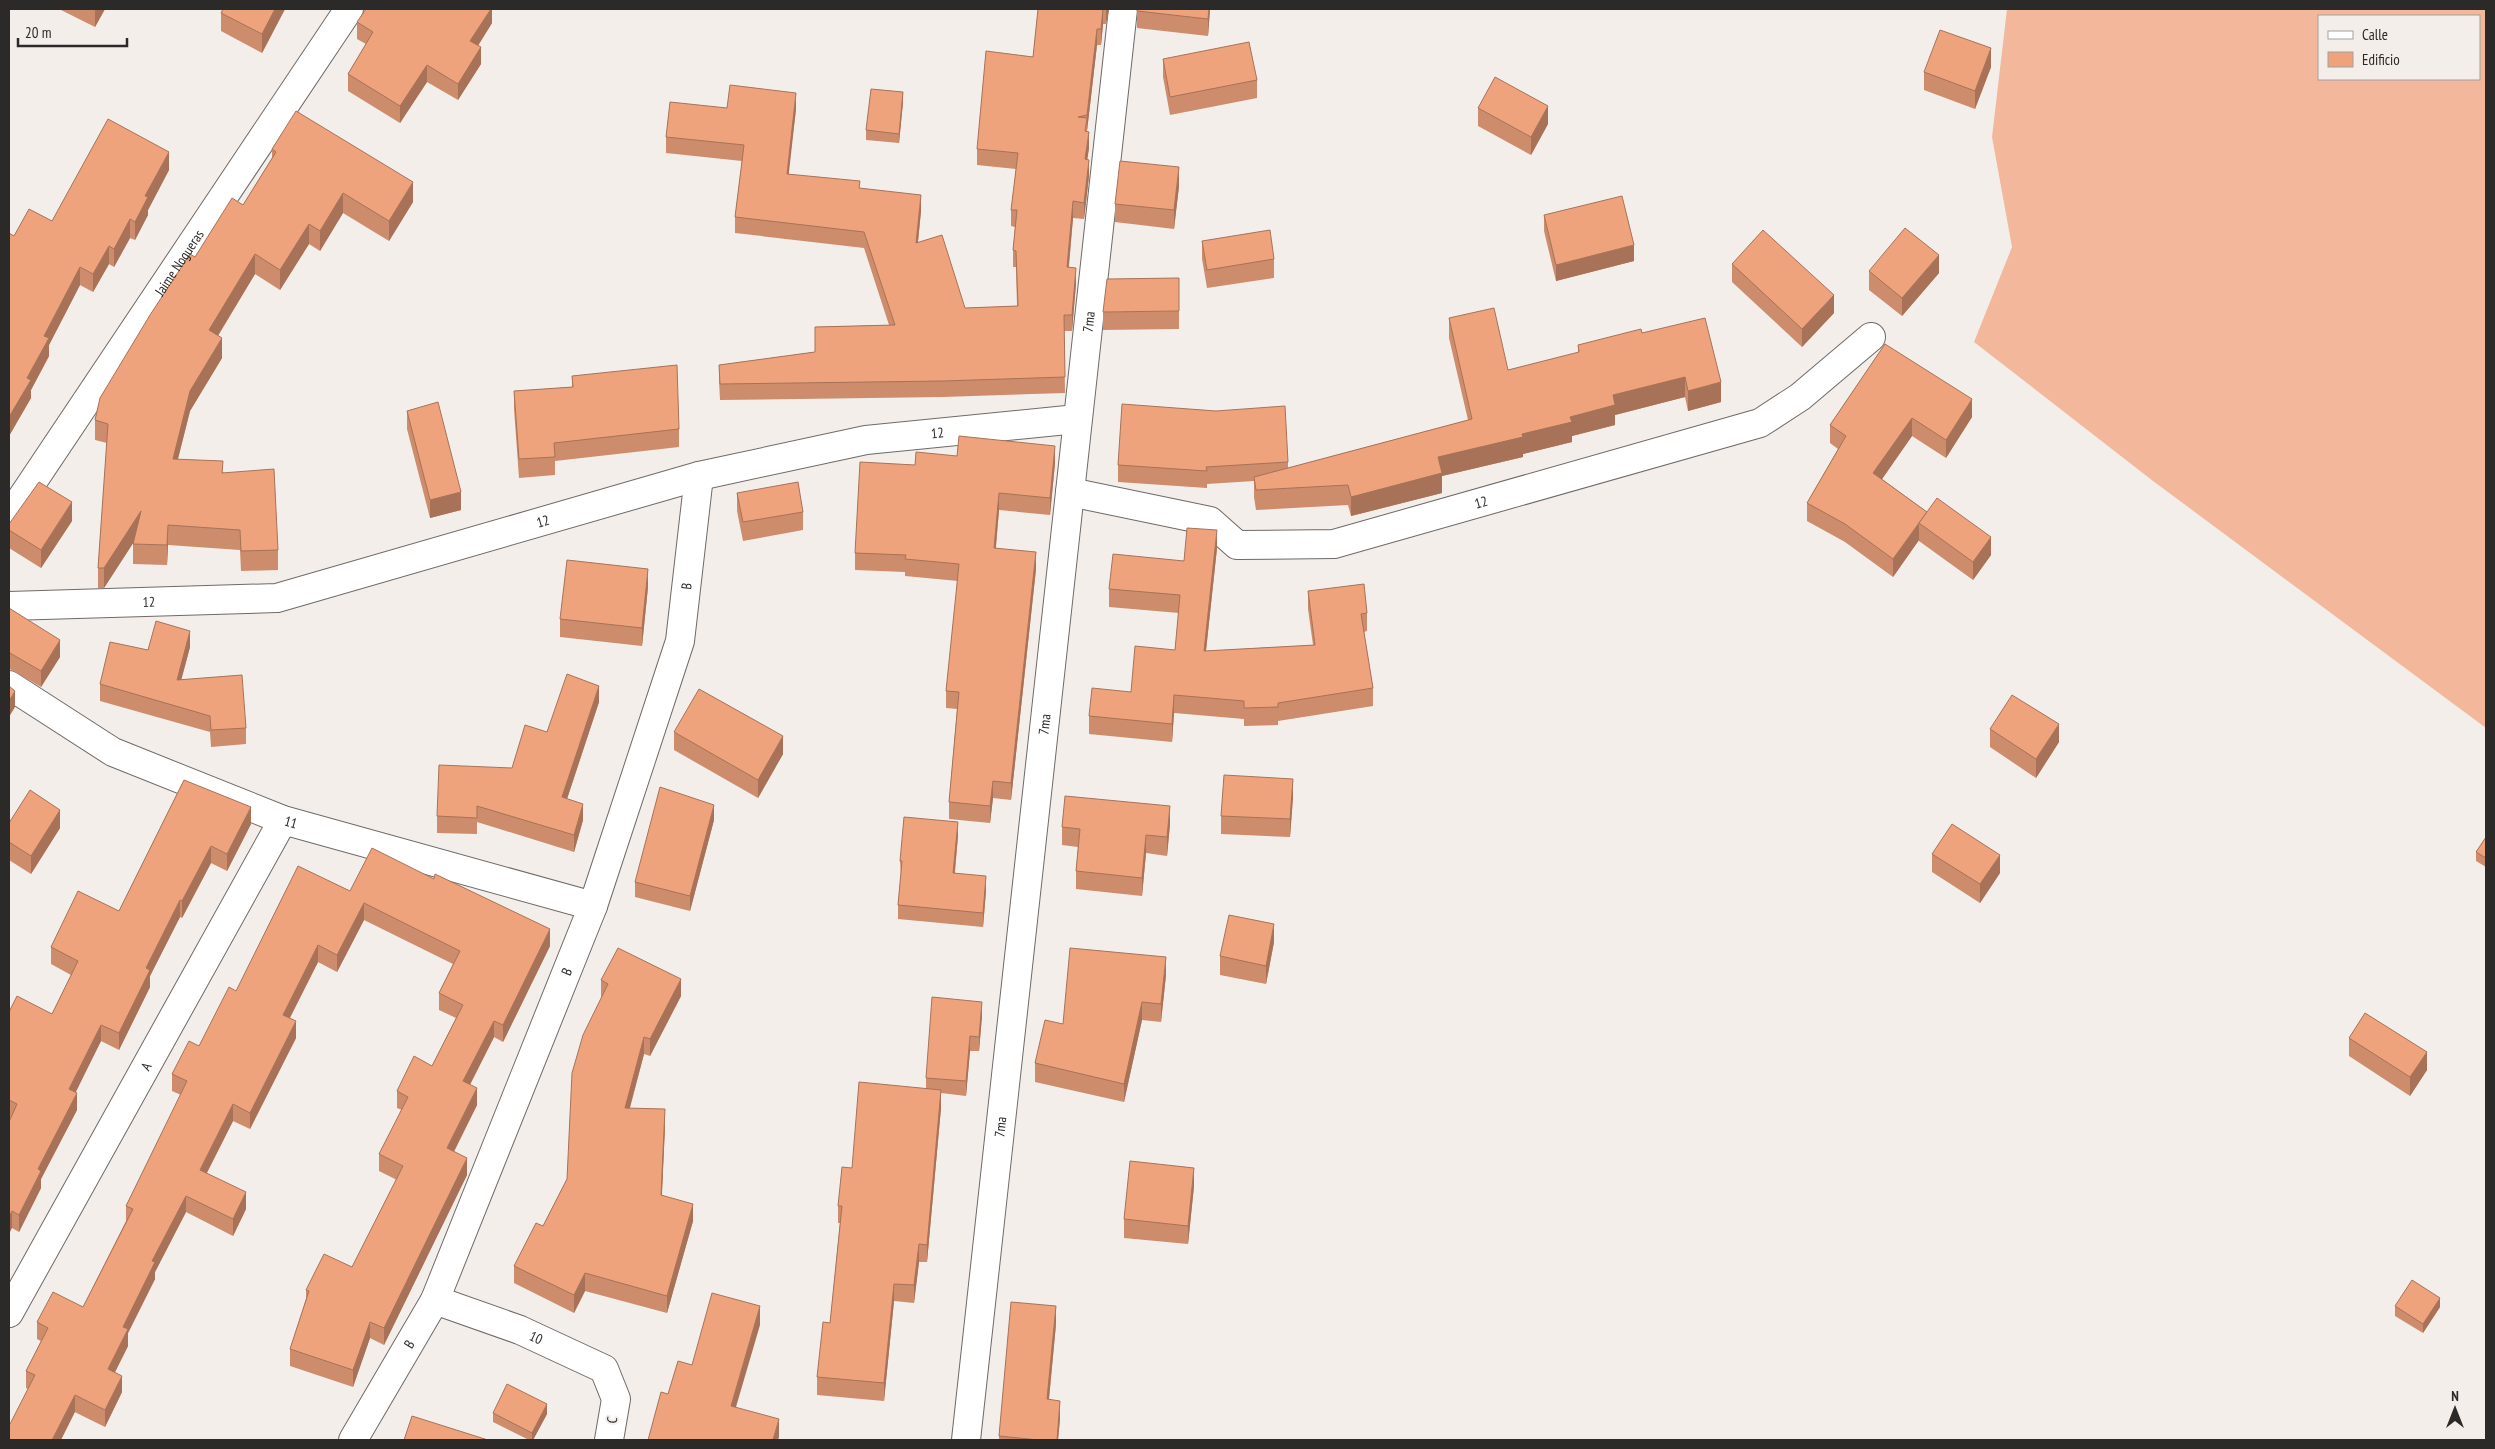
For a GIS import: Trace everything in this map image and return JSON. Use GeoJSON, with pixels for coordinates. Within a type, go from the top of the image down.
{"type":"FeatureCollection","features":[{"type":"Feature","properties":{"kind":"street","name":"Jaime Nogueras"},"geometry":{"type":"LineString","coordinates":[[9,517],[350,9]]}},
{"type":"Feature","properties":{"kind":"street","name":"7ma"},"geometry":{"type":"LineString","coordinates":[[966,1440],[1123,9]]}},
{"type":"Feature","properties":{"kind":"street","name":"12"},"geometry":{"type":"LineString","coordinates":[[1070,492],[1210,521],[1236,545],[1334,544],[1760,423],[1800,397],[1871,337]]}},
{"type":"Feature","properties":{"kind":"street","name":"12"},"geometry":{"type":"LineString","coordinates":[[9,606],[278,598],[699,476],[866,440],[1078,419]]}},
{"type":"Feature","properties":{"kind":"street","name":"B"},"geometry":{"type":"LineString","coordinates":[[353,1440],[435,1300],[593,906],[680,641],[699,476]]}},
{"type":"Feature","properties":{"kind":"street","name":"11"},"geometry":{"type":"LineString","coordinates":[[9,685],[113,752],[283,820],[593,906]]}},
{"type":"Feature","properties":{"kind":"street","name":"A"},"geometry":{"type":"LineString","coordinates":[[9,1313],[283,820]]}},
{"type":"Feature","properties":{"kind":"street","name":"10"},"geometry":{"type":"LineString","coordinates":[[435,1300],[520,1330],[604,1369],[616,1399]]}},
{"type":"Feature","properties":{"kind":"street","name":"C"},"geometry":{"type":"LineString","coordinates":[[609,1440],[616,1399]]}},
{"type":"Feature","properties":{"kind":"shaded area"},"geometry":{"type":"Polygon","coordinates":[[[2007,9],[2486,9],[2486,728],[2153,481],[1974,342],[2012,247],[1992,137],[2007,9]]]}},
{"type":"Feature","properties":{"kind":"building"},"geometry":{"type":"Polygon","coordinates":[[[223,9],[275,9],[262,34],[221,13],[223,9]]]}},
{"type":"Feature","properties":{"kind":"building"},"geometry":{"type":"Polygon","coordinates":[[[366,9],[491,9],[470,41],[481,47],[458,84],[427,65],[400,106],[348,74],[373,32],[357,22],[366,9]]]}},
{"type":"Feature","properties":{"kind":"building"},"geometry":{"type":"Polygon","coordinates":[[[1038,9],[1103,9],[1101,29],[1097,29],[1087,115],[1078,117],[1087,118],[1085,131],[1089,132],[1085,159],[1089,160],[1084,203],[1073,201],[1067,267],[1076,268],[1072,315],[1064,315],[1065,377],[943,381],[720,384],[719,365],[815,352],[815,327],[895,325],[864,232],[735,217],[744,145],[666,137],[670,102],[727,108],[730,85],[796,93],[787,174],[860,181],[859,188],[921,195],[916,243],[942,235],[965,308],[1018,306],[1016,251],[1013,250],[1017,210],[1011,210],[1018,153],[977,149],[986,51],[1033,57],[1038,9]]]}},
{"type":"Feature","properties":{"kind":"building"},"geometry":{"type":"Polygon","coordinates":[[[1137,9],[1209,9],[1208,19],[1137,11],[1137,9]]]}},
{"type":"Feature","properties":{"kind":"building"},"geometry":{"type":"Polygon","coordinates":[[[1940,30],[1991,48],[1975,91],[1924,72],[1940,30]]]}},
{"type":"Feature","properties":{"kind":"building"},"geometry":{"type":"Polygon","coordinates":[[[1249,42],[1257,80],[1170,97],[1163,59],[1249,42]]]}},
{"type":"Feature","properties":{"kind":"building"},"geometry":{"type":"Polygon","coordinates":[[[1495,77],[1548,106],[1531,137],[1478,108],[1495,77]]]}},
{"type":"Feature","properties":{"kind":"building"},"geometry":{"type":"Polygon","coordinates":[[[871,89],[903,92],[899,134],[866,130],[871,89]]]}},
{"type":"Feature","properties":{"kind":"building"},"geometry":{"type":"Polygon","coordinates":[[[296,111],[413,182],[389,221],[343,193],[320,231],[309,224],[280,270],[255,254],[209,330],[222,338],[190,391],[173,459],[223,461],[222,473],[274,469],[278,550],[241,551],[240,530],[168,525],[167,545],[133,544],[141,511],[104,568],[98,568],[108,424],[95,420],[100,398],[150,315],[190,254],[195,257],[232,198],[243,205],[276,152],[272,149],[296,111]]]}},
{"type":"Feature","properties":{"kind":"building"},"geometry":{"type":"Polygon","coordinates":[[[108,119],[169,152],[145,196],[148,197],[135,222],[130,219],[114,249],[109,246],[93,274],[80,267],[44,336],[49,338],[27,378],[31,380],[9,417],[9,233],[14,236],[29,209],[52,221],[108,119]]]}},
{"type":"Feature","properties":{"kind":"building"},"geometry":{"type":"Polygon","coordinates":[[[1120,161],[1179,167],[1174,210],[1115,204],[1120,161]]]}},
{"type":"Feature","properties":{"kind":"building"},"geometry":{"type":"Polygon","coordinates":[[[1622,196],[1634,245],[1556,265],[1544,215],[1622,196]]]}},
{"type":"Feature","properties":{"kind":"building"},"geometry":{"type":"Polygon","coordinates":[[[1905,228],[1939,255],[1902,298],[1869,271],[1905,228]]]}},
{"type":"Feature","properties":{"kind":"building"},"geometry":{"type":"Polygon","coordinates":[[[1270,230],[1274,259],[1207,270],[1202,241],[1270,230]]]}},
{"type":"Feature","properties":{"kind":"building"},"geometry":{"type":"Polygon","coordinates":[[[1763,230],[1834,295],[1802,329],[1732,264],[1763,230]]]}},
{"type":"Feature","properties":{"kind":"building"},"geometry":{"type":"Polygon","coordinates":[[[1179,278],[1179,311],[1103,312],[1107,279],[1179,278]]]}},
{"type":"Feature","properties":{"kind":"building"},"geometry":{"type":"Polygon","coordinates":[[[1494,308],[1508,370],[1579,352],[1578,345],[1641,329],[1642,333],[1705,318],[1721,382],[1688,391],[1685,377],[1613,395],[1615,405],[1570,417],[1572,422],[1522,434],[1523,437],[1438,457],[1442,473],[1351,497],[1348,485],[1256,490],[1254,477],[1472,419],[1449,318],[1494,308]]]}},
{"type":"Feature","properties":{"kind":"building"},"geometry":{"type":"Polygon","coordinates":[[[1885,344],[1972,399],[1946,440],[1912,418],[1873,473],[1927,512],[1893,559],[1845,524],[1807,503],[1846,436],[1830,425],[1885,344]]]}},
{"type":"Feature","properties":{"kind":"building"},"geometry":{"type":"Polygon","coordinates":[[[677,365],[679,429],[554,443],[555,457],[519,459],[514,391],[573,387],[572,376],[677,365]]]}},
{"type":"Feature","properties":{"kind":"building"},"geometry":{"type":"Polygon","coordinates":[[[438,402],[461,492],[430,500],[407,411],[438,402]]]}},
{"type":"Feature","properties":{"kind":"building"},"geometry":{"type":"Polygon","coordinates":[[[1122,404],[1216,411],[1285,406],[1288,462],[1206,467],[1207,471],[1118,465],[1122,404]]]}},
{"type":"Feature","properties":{"kind":"building"},"geometry":{"type":"Polygon","coordinates":[[[959,436],[1055,446],[1050,498],[999,493],[994,548],[1036,552],[1011,783],[993,781],[990,806],[949,802],[959,692],[946,691],[959,564],[905,559],[906,555],[855,553],[860,462],[915,465],[916,452],[957,456],[959,436]]]}},
{"type":"Feature","properties":{"kind":"building"},"geometry":{"type":"Polygon","coordinates":[[[39,482],[72,502],[41,550],[9,530],[9,524],[39,482]]]}},
{"type":"Feature","properties":{"kind":"building"},"geometry":{"type":"Polygon","coordinates":[[[798,482],[803,512],[743,522],[737,493],[798,482]]]}},
{"type":"Feature","properties":{"kind":"building"},"geometry":{"type":"Polygon","coordinates":[[[1937,498],[1991,537],[1973,562],[1919,523],[1937,498]]]}},
{"type":"Feature","properties":{"kind":"building"},"geometry":{"type":"Polygon","coordinates":[[[1187,528],[1217,530],[1204,651],[1315,645],[1308,591],[1364,584],[1367,613],[1361,614],[1373,688],[1278,703],[1278,707],[1244,708],[1244,701],[1174,695],[1172,724],[1089,716],[1092,688],[1131,692],[1135,646],[1175,650],[1180,595],[1109,589],[1113,554],[1184,561],[1187,528]]]}},
{"type":"Feature","properties":{"kind":"building"},"geometry":{"type":"Polygon","coordinates":[[[567,560],[648,569],[642,628],[560,619],[567,560]]]}},
{"type":"Feature","properties":{"kind":"building"},"geometry":{"type":"Polygon","coordinates":[[[9,608],[60,640],[41,671],[9,653],[9,608]]]}},
{"type":"Feature","properties":{"kind":"building"},"geometry":{"type":"Polygon","coordinates":[[[156,621],[190,631],[177,680],[242,675],[246,728],[211,730],[210,716],[100,684],[110,642],[148,650],[156,621]]]}},
{"type":"Feature","properties":{"kind":"building"},"geometry":{"type":"Polygon","coordinates":[[[567,674],[599,686],[562,797],[583,804],[574,835],[477,806],[477,818],[437,816],[439,765],[512,768],[525,725],[547,732],[567,674]]]}},
{"type":"Feature","properties":{"kind":"building"},"geometry":{"type":"Polygon","coordinates":[[[9,686],[15,691],[9,701],[9,686]]]}},
{"type":"Feature","properties":{"kind":"building"},"geometry":{"type":"Polygon","coordinates":[[[699,689],[783,736],[758,780],[674,732],[699,689]]]}},
{"type":"Feature","properties":{"kind":"building"},"geometry":{"type":"Polygon","coordinates":[[[2012,695],[2059,724],[2036,759],[1990,729],[2012,695]]]}},
{"type":"Feature","properties":{"kind":"building"},"geometry":{"type":"Polygon","coordinates":[[[1224,775],[1293,779],[1290,819],[1221,816],[1224,775]]]}},
{"type":"Feature","properties":{"kind":"building"},"geometry":{"type":"Polygon","coordinates":[[[184,780],[251,807],[227,854],[211,846],[182,901],[180,900],[146,968],[150,970],[119,1033],[101,1025],[69,1089],[77,1093],[38,1169],[41,1171],[19,1215],[12,1211],[9,1217],[9,1122],[17,1104],[9,1100],[9,1012],[17,996],[52,1014],[78,961],[51,947],[78,891],[119,911],[184,780]]]}},
{"type":"Feature","properties":{"kind":"building"},"geometry":{"type":"Polygon","coordinates":[[[660,787],[714,805],[690,896],[635,882],[660,787]]]}},
{"type":"Feature","properties":{"kind":"building"},"geometry":{"type":"Polygon","coordinates":[[[30,790],[60,810],[31,856],[9,842],[9,823],[30,790]]]}},
{"type":"Feature","properties":{"kind":"building"},"geometry":{"type":"Polygon","coordinates":[[[1065,796],[1170,806],[1167,837],[1146,835],[1142,878],[1076,871],[1080,829],[1062,827],[1065,796]]]}},
{"type":"Feature","properties":{"kind":"building"},"geometry":{"type":"Polygon","coordinates":[[[904,817],[958,822],[953,873],[986,876],[983,913],[898,905],[904,817]]]}},
{"type":"Feature","properties":{"kind":"building"},"geometry":{"type":"Polygon","coordinates":[[[1952,824],[2000,855],[1980,884],[1932,854],[1952,824]]]}},
{"type":"Feature","properties":{"kind":"building"},"geometry":{"type":"Polygon","coordinates":[[[2486,837],[2486,858],[2476,852],[2486,837]]]}},
{"type":"Feature","properties":{"kind":"building"},"geometry":{"type":"Polygon","coordinates":[[[372,848],[434,879],[435,874],[550,929],[503,1025],[494,1021],[463,1081],[477,1088],[447,1148],[467,1158],[384,1328],[370,1322],[353,1370],[290,1349],[309,1291],[306,1290],[324,1254],[352,1267],[403,1166],[379,1154],[408,1097],[397,1091],[414,1056],[432,1066],[463,1005],[439,993],[460,951],[364,903],[337,955],[318,945],[283,1015],[296,1021],[250,1113],[233,1104],[200,1170],[246,1192],[233,1219],[186,1196],[152,1261],[155,1262],[123,1327],[128,1329],[108,1369],[122,1376],[105,1410],[75,1395],[52,1440],[9,1440],[9,1426],[35,1375],[26,1371],[48,1328],[37,1322],[53,1292],[83,1307],[133,1209],[126,1206],[187,1081],[172,1074],[189,1041],[199,1046],[229,987],[236,991],[298,866],[350,891],[372,848]]]}},
{"type":"Feature","properties":{"kind":"building"},"geometry":{"type":"Polygon","coordinates":[[[1229,915],[1274,924],[1266,966],[1220,956],[1229,915]]]}},
{"type":"Feature","properties":{"kind":"building"},"geometry":{"type":"Polygon","coordinates":[[[618,948],[681,979],[650,1039],[644,1037],[625,1108],[665,1109],[661,1195],[693,1204],[667,1296],[585,1273],[574,1295],[514,1266],[536,1223],[543,1226],[567,1179],[572,1073],[583,1035],[608,984],[601,980],[618,948]]]}},
{"type":"Feature","properties":{"kind":"building"},"geometry":{"type":"Polygon","coordinates":[[[1070,948],[1166,957],[1161,1004],[1142,1002],[1124,1084],[1035,1063],[1045,1020],[1063,1024],[1070,948]]]}},
{"type":"Feature","properties":{"kind":"building"},"geometry":{"type":"Polygon","coordinates":[[[932,997],[982,1002],[979,1037],[970,1036],[966,1081],[926,1078],[932,997]]]}},
{"type":"Feature","properties":{"kind":"building"},"geometry":{"type":"Polygon","coordinates":[[[2365,1013],[2427,1052],[2410,1077],[2349,1038],[2365,1013]]]}},
{"type":"Feature","properties":{"kind":"building"},"geometry":{"type":"Polygon","coordinates":[[[859,1082],[941,1090],[927,1245],[919,1244],[914,1285],[894,1284],[884,1383],[817,1377],[823,1322],[830,1323],[842,1206],[838,1206],[842,1167],[852,1168],[859,1082]]]}},
{"type":"Feature","properties":{"kind":"building"},"geometry":{"type":"Polygon","coordinates":[[[1130,1161],[1194,1168],[1188,1226],[1124,1219],[1130,1161]]]}},
{"type":"Feature","properties":{"kind":"building"},"geometry":{"type":"Polygon","coordinates":[[[2412,1280],[2440,1298],[2423,1324],[2395,1306],[2412,1280]]]}},
{"type":"Feature","properties":{"kind":"building"},"geometry":{"type":"Polygon","coordinates":[[[712,1293],[760,1306],[731,1406],[779,1419],[773,1440],[648,1440],[661,1392],[668,1394],[678,1361],[692,1365],[712,1293]]]}},
{"type":"Feature","properties":{"kind":"building"},"geometry":{"type":"Polygon","coordinates":[[[1011,1302],[1056,1306],[1047,1399],[1060,1401],[1057,1440],[999,1436],[1011,1302]]]}},
{"type":"Feature","properties":{"kind":"building"},"geometry":{"type":"Polygon","coordinates":[[[507,1384],[547,1404],[532,1433],[493,1413],[507,1384]]]}},
{"type":"Feature","properties":{"kind":"building"},"geometry":{"type":"Polygon","coordinates":[[[412,1416],[488,1440],[404,1440],[412,1416]]]}}]}
